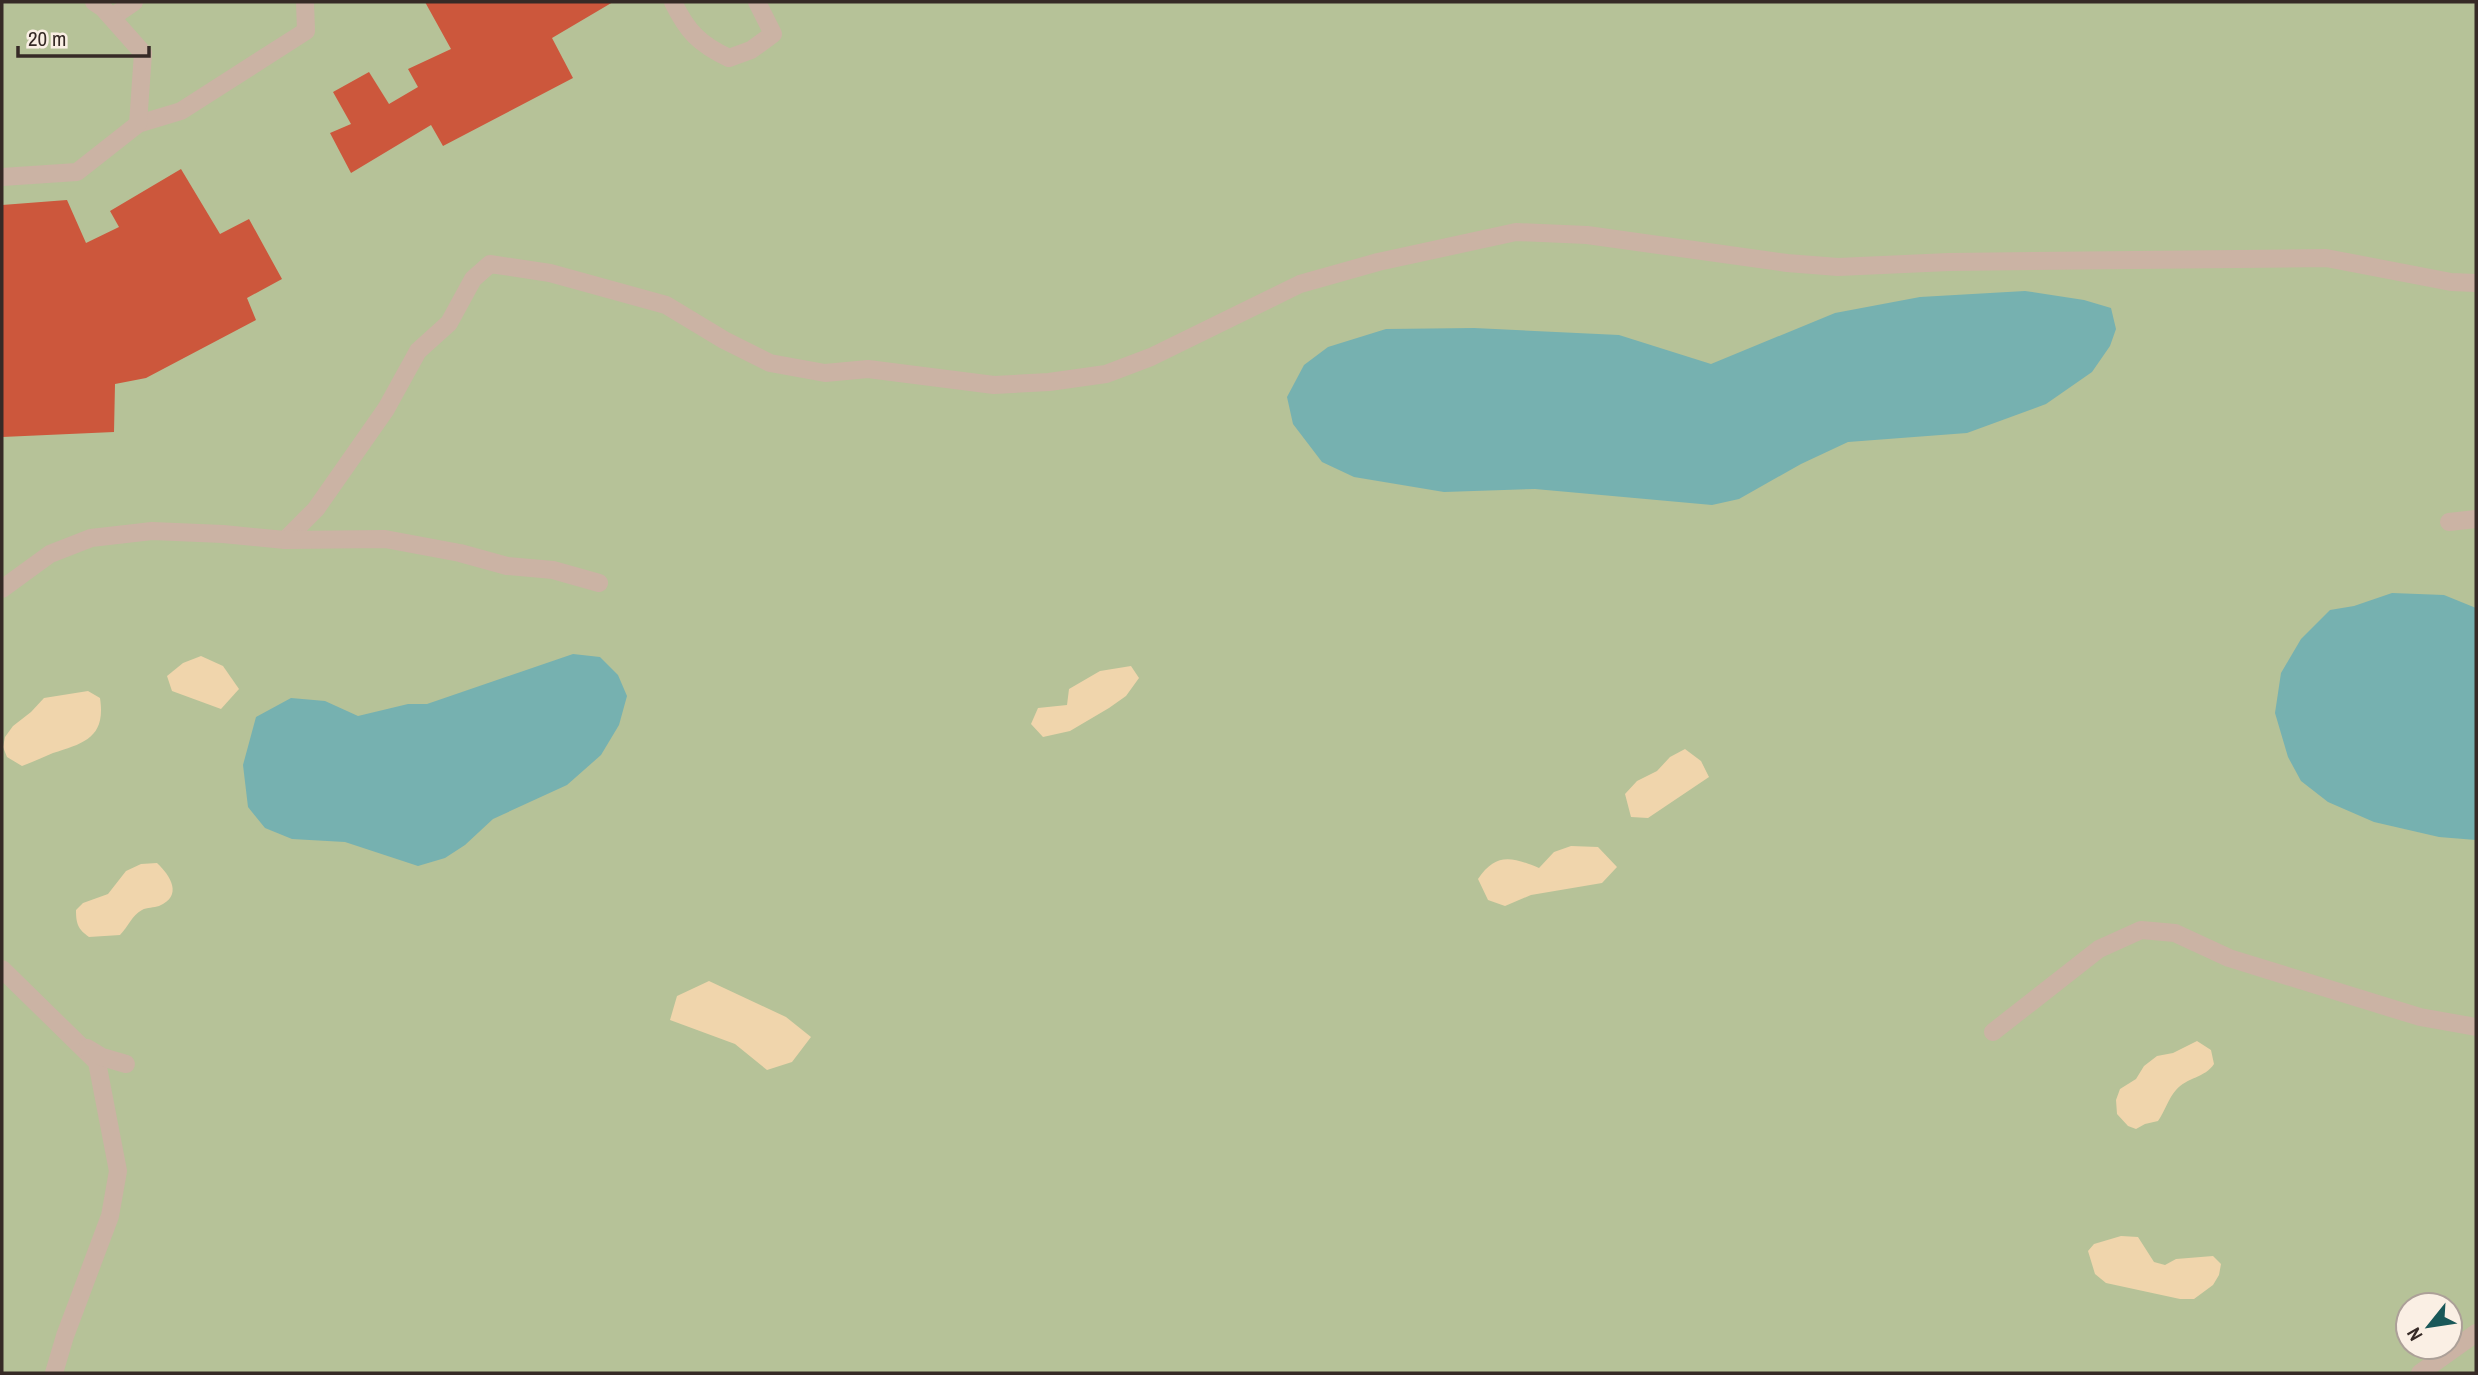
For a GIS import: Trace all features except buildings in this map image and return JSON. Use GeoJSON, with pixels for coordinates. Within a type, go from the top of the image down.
{"type":"FeatureCollection","features":[{"type":"Feature","properties":{"kind":"lane"},"geometry":{"type":"LineString","coordinates":[[94,2],[112,17],[143,53],[138,124]]}},
{"type":"Feature","properties":{"kind":"lane"},"geometry":{"type":"LineString","coordinates":[[112,17],[134,2]]}},
{"type":"Feature","properties":{"kind":"lane"},"geometry":{"type":"LineString","coordinates":[[2,177],[77,172],[138,124],[180,111],[306,31],[305,2]]}},
{"type":"Feature","properties":{"kind":"lane"},"geometry":{"type":"LineString","coordinates":[[673,2],[684,24],[705,46],[729,58],[751,50],[773,34],[757,2]]}},
{"type":"Feature","properties":{"kind":"lane"},"geometry":{"type":"LineString","coordinates":[[285,540],[316,509],[386,409],[418,351],[449,323],[473,279],[490,264],[550,274],[666,305],[724,340],[770,363],[825,373],[868,369],[994,385],[1049,382],[1106,374],[1151,357],[1300,285],[1378,262],[1516,232],[1587,235],[1787,263],[1838,267],[1949,262],[2326,258],[2451,282],[2476,284]]}},
{"type":"Feature","properties":{"kind":"lane"},"geometry":{"type":"LineString","coordinates":[[2449,522],[2476,519]]}},
{"type":"Feature","properties":{"kind":"lane"},"geometry":{"type":"LineString","coordinates":[[2,589],[50,554],[91,538],[152,531],[285,540],[385,539],[460,553],[507,566],[553,570],[599,583]]}},
{"type":"Feature","properties":{"kind":"lane"},"geometry":{"type":"LineString","coordinates":[[1993,1032],[2099,949],[2141,930],[2175,933],[2229,958],[2420,1017],[2476,1027]]}},
{"type":"Feature","properties":{"kind":"lane"},"geometry":{"type":"LineString","coordinates":[[2,969],[97,1062],[118,1171],[110,1216],[54,1373]]}},
{"type":"Feature","properties":{"kind":"lane"},"geometry":{"type":"LineString","coordinates":[[75,1040],[102,1057],[126,1064]]}},
{"type":"Feature","properties":{"kind":"lane"},"geometry":{"type":"LineString","coordinates":[[2420,1373],[2476,1333]]}},
{"type":"Feature","properties":{"kind":"green space"},"geometry":{"type":"Polygon","coordinates":[[[2,2],[2476,2],[2476,1373],[2,1373],[2,2]]]}},
{"type":"Feature","properties":{"kind":"sand"},"geometry":{"type":"Polygon","coordinates":[[[201,656],[223,666],[239,689],[221,709],[172,691],[167,676],[183,663],[201,656]]]}},
{"type":"Feature","properties":{"kind":"sand"},"geometry":{"type":"Polygon","coordinates":[[[1131,666],[1139,678],[1126,696],[1070,731],[1043,737],[1031,724],[1038,708],[1067,705],[1069,689],[1100,671],[1131,666]]]}},
{"type":"Feature","properties":{"kind":"sand"},"geometry":{"type":"Polygon","coordinates":[[[88,691],[100,698],[101,711],[100,722],[91,736],[75,746],[22,766],[7,757],[3,747],[5,737],[13,726],[44,698],[88,691]]]}},
{"type":"Feature","properties":{"kind":"sand"},"geometry":{"type":"Polygon","coordinates":[[[1685,749],[1701,761],[1709,777],[1648,818],[1631,817],[1625,794],[1637,781],[1657,771],[1670,757],[1685,749]]]}},
{"type":"Feature","properties":{"kind":"sand"},"geometry":{"type":"Polygon","coordinates":[[[1571,846],[1598,847],[1617,867],[1602,883],[1531,895],[1505,906],[1488,900],[1478,879],[1491,864],[1505,859],[1521,861],[1539,868],[1554,852],[1571,846]]]}},
{"type":"Feature","properties":{"kind":"sand"},"geometry":{"type":"Polygon","coordinates":[[[157,863],[167,874],[172,886],[171,897],[166,902],[139,912],[120,935],[89,937],[80,929],[76,910],[83,903],[108,894],[126,871],[141,864],[157,863]]]}},
{"type":"Feature","properties":{"kind":"sand"},"geometry":{"type":"Polygon","coordinates":[[[709,981],[786,1017],[811,1037],[792,1062],[767,1070],[735,1044],[670,1020],[677,996],[709,981]]]}},
{"type":"Feature","properties":{"kind":"sand"},"geometry":{"type":"Polygon","coordinates":[[[2197,1041],[2211,1050],[2214,1064],[2210,1069],[2176,1090],[2158,1121],[2136,1129],[2128,1126],[2117,1114],[2116,1100],[2120,1089],[2136,1079],[2144,1066],[2157,1056],[2173,1053],[2197,1041]]]}},
{"type":"Feature","properties":{"kind":"sand"},"geometry":{"type":"Polygon","coordinates":[[[2121,1236],[2138,1237],[2154,1262],[2165,1265],[2176,1259],[2213,1256],[2221,1264],[2219,1275],[2213,1285],[2194,1299],[2180,1299],[2106,1283],[2095,1274],[2088,1251],[2094,1244],[2121,1236]]]}},
{"type":"Feature","properties":{"kind":"water"},"geometry":{"type":"Polygon","coordinates":[[[2025,291],[2084,300],[2111,308],[2116,329],[2110,346],[2092,372],[2046,404],[1967,433],[1848,442],[1801,464],[1739,499],[1712,505],[1535,489],[1444,492],[1354,477],[1322,462],[1293,424],[1287,397],[1304,365],[1328,347],[1386,329],[1474,328],[1619,335],[1711,364],[1835,313],[1920,297],[2025,291]]]}},
{"type":"Feature","properties":{"kind":"water"},"geometry":{"type":"Polygon","coordinates":[[[2392,593],[2444,595],[2476,608],[2476,840],[2439,837],[2374,822],[2328,802],[2301,781],[2288,757],[2275,713],[2281,673],[2301,639],[2330,610],[2354,606],[2392,593]]]}},
{"type":"Feature","properties":{"kind":"water"},"geometry":{"type":"Polygon","coordinates":[[[573,654],[600,657],[618,675],[627,696],[619,725],[601,755],[567,785],[493,819],[465,845],[445,858],[418,866],[345,842],[292,839],[265,828],[248,807],[243,765],[256,717],[291,698],[325,701],[358,716],[408,704],[427,704],[573,654]]]}}]}
